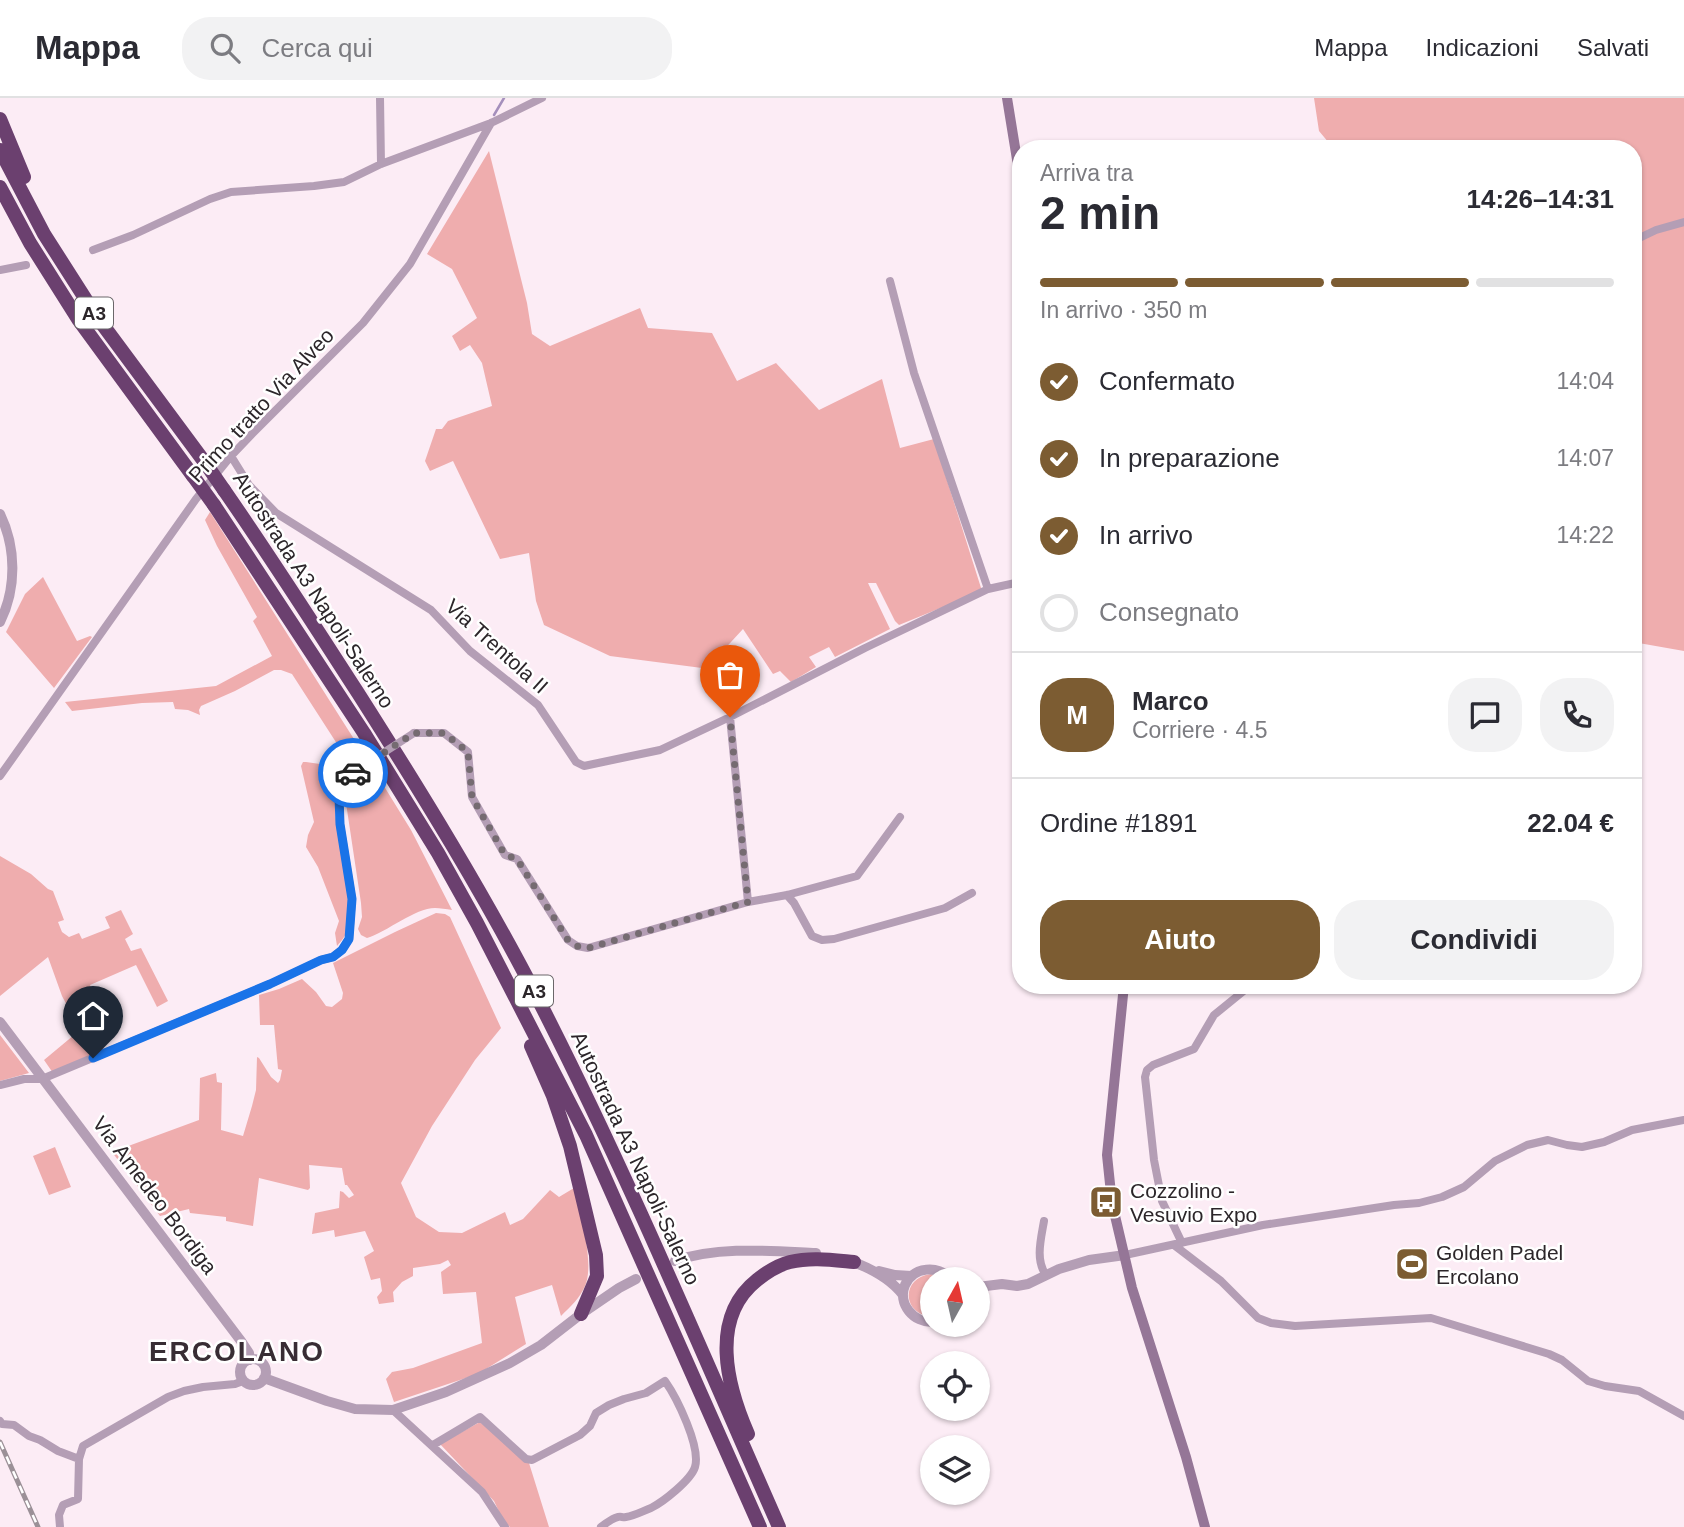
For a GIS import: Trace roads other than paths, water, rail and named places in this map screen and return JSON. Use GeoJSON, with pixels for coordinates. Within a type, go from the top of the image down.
{"type":"FeatureCollection","features":[{"type":"Feature","properties":{"kind":"highway"},"geometry":{"type":"LineString","coordinates":[[0,119],[38,208],[44,234]]}},
{"type":"Feature","properties":{"kind":"highway","name":"Autostrada A3 Napoli-Salerno"},"geometry":{"type":"LineString","coordinates":[[0,150],[44,234],[97,317],[206,464],[317,629],[424,799],[489,910],[537,997],[598,1120],[780,1527]]}},
{"type":"Feature","properties":{"kind":"highway","name":"Autostrada A3 Napoli-Salerno"},"geometry":{"type":"LineString","coordinates":[[0,187],[30,243],[78,319],[214,505],[364,733],[438,853],[586,1135],[760,1527]]}},
{"type":"Feature","properties":{"kind":"highway"},"geometry":{"type":"LineString","coordinates":[[477,923],[495,971],[553,1096],[569,1146],[596,1255],[597,1276],[581,1314]]}},
{"type":"Feature","properties":{"kind":"highway"},"geometry":{"type":"LineString","coordinates":[[780,1527],[774,1497],[743,1423],[729,1377],[725,1348],[729,1324],[737,1302],[750,1285],[767,1272],[788,1262],[810,1259],[854,1262]]}},
{"type":"Feature","properties":{"kind":"main road"},"geometry":{"type":"LineString","coordinates":[[1007,98],[1014,140]]}},
{"type":"Feature","properties":{"kind":"main road"},"geometry":{"type":"LineString","coordinates":[[1123,994],[1107,1156],[1112,1203],[1132,1288],[1186,1457],[1205,1527]]}},
{"type":"Feature","properties":{"kind":"street"},"geometry":{"type":"LineString","coordinates":[[380,98],[382,164]]}},
{"type":"Feature","properties":{"kind":"street"},"geometry":{"type":"LineString","coordinates":[[93,250],[231,192],[344,182],[382,164],[491,123],[542,98]]}},
{"type":"Feature","properties":{"kind":"street","name":"Primo tratto Via Alveo"},"geometry":{"type":"LineString","coordinates":[[0,776],[196,499],[231,456],[363,323],[410,264],[491,123]]}},
{"type":"Feature","properties":{"kind":"street"},"geometry":{"type":"LineString","coordinates":[[1642,237],[1684,222]]}},
{"type":"Feature","properties":{"kind":"street"},"geometry":{"type":"LineString","coordinates":[[0,270],[26,265]]}},
{"type":"Feature","properties":{"kind":"street"},"geometry":{"type":"LineString","coordinates":[[890,281],[914,373],[988,589]]}},
{"type":"Feature","properties":{"kind":"street","name":"Via Trentola II"},"geometry":{"type":"LineString","coordinates":[[231,456],[249,485],[276,513],[432,610],[470,650],[538,705],[576,762],[584,766],[660,750],[988,589],[1012,584]]}},
{"type":"Feature","properties":{"kind":"street"},"geometry":{"type":"LineString","coordinates":[[0,514],[7,528],[12,564],[11,586],[0,622]]}},
{"type":"Feature","properties":{"kind":"street"},"geometry":{"type":"LineString","coordinates":[[730,717],[748,902]]}},
{"type":"Feature","properties":{"kind":"street"},"geometry":{"type":"LineString","coordinates":[[0,1085],[24,1079],[42,1079],[333,957],[342,950],[349,939],[352,899],[340,824],[339,796],[346,779],[414,733],[444,733],[468,752],[472,797],[505,855],[517,859],[568,940],[577,946],[588,948],[748,902],[787,895],[857,876],[900,817]]}},
{"type":"Feature","properties":{"kind":"street"},"geometry":{"type":"LineString","coordinates":[[787,895],[812,936],[822,940],[945,908],[972,893]]}},
{"type":"Feature","properties":{"kind":"street"},"geometry":{"type":"LineString","coordinates":[[1240,994],[1214,1015],[1194,1049],[1153,1065],[1147,1070],[1145,1077],[1154,1160],[1162,1201],[1178,1244],[1258,1318],[1271,1323],[1295,1326],[1431,1318],[1549,1354],[1562,1360],[1588,1381],[1605,1387],[1639,1391],[1684,1416]]}},
{"type":"Feature","properties":{"kind":"street","name":"Via Amedeo Bordiga"},"geometry":{"type":"LineString","coordinates":[[0,1022],[241,1341],[250,1360]]}},
{"type":"Feature","properties":{"kind":"street"},"geometry":{"type":"LineString","coordinates":[[990,1286],[1028,1284],[1059,1269],[1089,1260],[1125,1255],[1264,1225],[1419,1203],[1464,1187],[1495,1161],[1527,1145],[1548,1140],[1582,1147],[1604,1142],[1632,1130],[1684,1120]]}},
{"type":"Feature","properties":{"kind":"street"},"geometry":{"type":"LineString","coordinates":[[1044,1221],[1040,1258],[1046,1275]]}},
{"type":"Feature","properties":{"kind":"street"},"geometry":{"type":"LineString","coordinates":[[675,1261],[712,1252],[831,1254],[871,1270],[897,1287],[903,1295]]}},
{"type":"Feature","properties":{"kind":"street"},"geometry":{"type":"LineString","coordinates":[[871,1270],[911,1276]]}},
{"type":"Feature","properties":{"kind":"street"},"geometry":{"type":"LineString","coordinates":[[920,1271],[911,1276],[903,1295],[910,1314],[920,1320]]}},
{"type":"Feature","properties":{"kind":"street"},"geometry":{"type":"LineString","coordinates":[[264,1378],[355,1409],[393,1410],[446,1392],[510,1363],[541,1345],[581,1314],[636,1279]]}},
{"type":"Feature","properties":{"kind":"street"},"geometry":{"type":"LineString","coordinates":[[250,1360],[258,1361],[262,1364],[264,1378],[252,1385],[243,1381],[240,1376],[241,1366],[250,1360]]}},
{"type":"Feature","properties":{"kind":"street"},"geometry":{"type":"LineString","coordinates":[[60,1527],[59,1515],[63,1505],[78,1499],[79,1459],[83,1446],[168,1397],[202,1387],[243,1381]]}},
{"type":"Feature","properties":{"kind":"street"},"geometry":{"type":"LineString","coordinates":[[433,1445],[480,1417],[526,1459],[532,1460],[580,1435],[590,1426],[596,1413],[624,1399],[646,1393],[665,1381],[689,1429],[695,1450],[695,1468],[664,1500],[639,1513],[616,1518],[601,1527]]}},
{"type":"Feature","properties":{"kind":"street"},"geometry":{"type":"LineString","coordinates":[[393,1410],[482,1492],[505,1527]]}},
{"type":"Feature","properties":{"kind":"street"},"geometry":{"type":"LineString","coordinates":[[0,1421],[2,1424],[14,1425],[29,1436],[79,1459]]}},
{"type":"Feature","properties":{"kind":"waterway"},"geometry":{"type":"LineString","coordinates":[[494,115],[504,98]]}},
{"type":"Feature","properties":{"kind":"railway"},"geometry":{"type":"LineString","coordinates":[[0,1442],[38,1527]]}},
{"type":"Feature","properties":{"kind":"place","name":"Cozzolino - Vesuvio Expo"},"geometry":{"type":"Point","coordinates":[1106,1202]}},
{"type":"Feature","properties":{"kind":"place","name":"Golden Padel Ercolano"},"geometry":{"type":"Point","coordinates":[1412,1264]}},
{"type":"Feature","properties":{"kind":"district","name":"ERCOLANO"},"geometry":{"type":"Point","coordinates":[237,1351]}}]}
